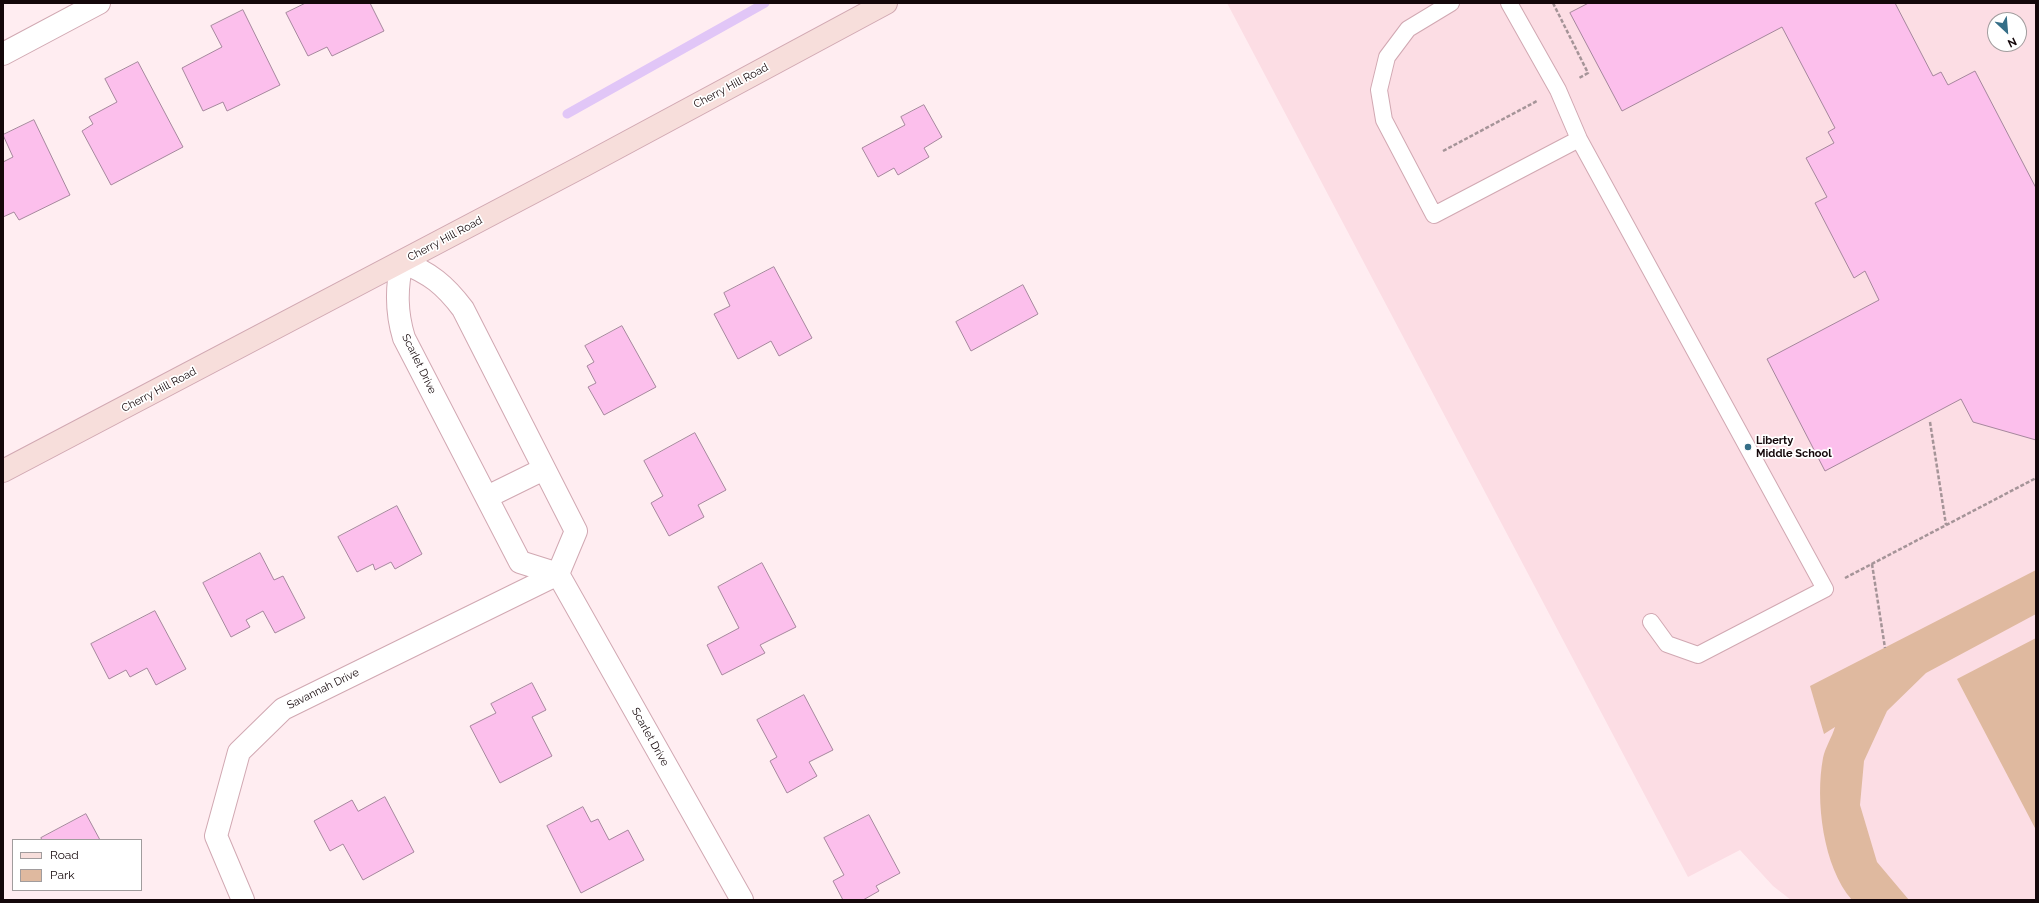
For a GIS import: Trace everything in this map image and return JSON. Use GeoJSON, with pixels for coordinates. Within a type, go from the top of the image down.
{"type":"FeatureCollection","features":[{"type":"Feature","properties":{"kind":"main road","name":"Cherry Hill Road"},"geometry":{"type":"LineString","coordinates":[[3,471],[402,262],[886,3]]}},
{"type":"Feature","properties":{"kind":"street"},"geometry":{"type":"LineString","coordinates":[[3,54],[99,3]]}},
{"type":"Feature","properties":{"kind":"street"},"geometry":{"type":"LineString","coordinates":[[402,262],[434,278],[449,290],[463,308],[576,531],[558,574]]}},
{"type":"Feature","properties":{"kind":"street","name":"Scarlet Drive"},"geometry":{"type":"LineString","coordinates":[[402,262],[398,282],[397,301],[399,320],[404,338],[520,562],[558,574],[742,900]]}},
{"type":"Feature","properties":{"kind":"street"},"geometry":{"type":"LineString","coordinates":[[486,497],[544,469]]}},
{"type":"Feature","properties":{"kind":"street","name":"Savannah Drive"},"geometry":{"type":"LineString","coordinates":[[243,900],[216,836],[239,752],[283,709],[558,574]]}},
{"type":"Feature","properties":{"kind":"lane"},"geometry":{"type":"LineString","coordinates":[[1451,3],[1408,28],[1387,56],[1379,90],[1384,120],[1434,215],[1579,139]]}},
{"type":"Feature","properties":{"kind":"lane"},"geometry":{"type":"LineString","coordinates":[[1509,3],[1558,90],[1579,139],[1825,589],[1698,655],[1667,644],[1651,622]]}},
{"type":"Feature","properties":{"kind":"path"},"geometry":{"type":"LineString","coordinates":[[1553,3],[1588,73],[1575,80]]}},
{"type":"Feature","properties":{"kind":"path"},"geometry":{"type":"LineString","coordinates":[[1443,151],[1544,97]]}},
{"type":"Feature","properties":{"kind":"path"},"geometry":{"type":"LineString","coordinates":[[1930,422],[1946,525]]}},
{"type":"Feature","properties":{"kind":"path"},"geometry":{"type":"LineString","coordinates":[[1825,589],[2036,478]]}},
{"type":"Feature","properties":{"kind":"path"},"geometry":{"type":"LineString","coordinates":[[1872,564],[1885,648]]}},
{"type":"Feature","properties":{"kind":"shaded area","name":"Liberty Middle School"},"geometry":{"type":"Polygon","coordinates":[[[1227,3],[2036,3],[2036,900],[1791,900],[1773,886],[1740,850],[1688,877],[1227,3]]]}},
{"type":"Feature","properties":{"kind":"green space"},"geometry":{"type":"Polygon","coordinates":[[[2036,570],[2036,614],[1926,673],[1887,711],[1864,761],[1860,805],[1877,862],[1909,900],[1852,900],[1842,886],[1834,870],[1828,852],[1821,813],[1820,793],[1823,758],[1835,727],[1824,734],[1810,686],[2036,570]]]}},
{"type":"Feature","properties":{"kind":"green space"},"geometry":{"type":"Polygon","coordinates":[[[2036,638],[2036,830],[1957,679],[2036,638]]]}},
{"type":"Feature","properties":{"kind":"building"},"geometry":{"type":"Polygon","coordinates":[[[306,3],[370,3],[384,31],[332,56],[327,47],[308,56],[286,13],[306,3]]]}},
{"type":"Feature","properties":{"kind":"building"},"geometry":{"type":"Polygon","coordinates":[[[1589,3],[1895,3],[1933,76],[1941,72],[1948,85],[1975,71],[2036,188],[2036,440],[1973,422],[1961,399],[1825,471],[1767,359],[1879,300],[1865,271],[1854,278],[1815,203],[1827,197],[1806,158],[1834,143],[1828,132],[1835,128],[1782,27],[1622,111],[1570,13],[1589,3]]]}},
{"type":"Feature","properties":{"kind":"building"},"geometry":{"type":"Polygon","coordinates":[[[243,10],[280,85],[227,111],[223,102],[203,111],[182,68],[222,47],[211,26],[243,10]]]}},
{"type":"Feature","properties":{"kind":"building"},"geometry":{"type":"Polygon","coordinates":[[[138,62],[183,147],[111,185],[82,131],[93,124],[89,117],[117,102],[105,79],[138,62]]]}},
{"type":"Feature","properties":{"kind":"building"},"geometry":{"type":"Polygon","coordinates":[[[924,105],[942,137],[924,148],[929,157],[898,175],[894,168],[878,177],[862,148],[905,125],[901,117],[924,105]]]}},
{"type":"Feature","properties":{"kind":"building"},"geometry":{"type":"Polygon","coordinates":[[[34,120],[70,195],[19,220],[14,212],[3,217],[3,162],[13,157],[3,135],[34,120]]]}},
{"type":"Feature","properties":{"kind":"building"},"geometry":{"type":"Polygon","coordinates":[[[774,267],[812,338],[779,356],[771,341],[738,359],[714,314],[730,306],[724,293],[774,267]]]}},
{"type":"Feature","properties":{"kind":"building"},"geometry":{"type":"Polygon","coordinates":[[[1023,285],[1038,314],[971,351],[956,322],[1023,285]]]}},
{"type":"Feature","properties":{"kind":"building"},"geometry":{"type":"Polygon","coordinates":[[[622,326],[656,387],[604,415],[588,387],[596,383],[587,366],[594,362],[585,346],[622,326]]]}},
{"type":"Feature","properties":{"kind":"building"},"geometry":{"type":"Polygon","coordinates":[[[695,433],[726,490],[698,505],[704,517],[669,536],[651,503],[663,496],[644,461],[695,433]]]}},
{"type":"Feature","properties":{"kind":"building"},"geometry":{"type":"Polygon","coordinates":[[[397,506],[422,554],[395,569],[391,562],[375,570],[373,564],[357,572],[338,537],[397,506]]]}},
{"type":"Feature","properties":{"kind":"building"},"geometry":{"type":"Polygon","coordinates":[[[260,553],[274,580],[283,576],[305,618],[275,633],[263,611],[246,620],[250,627],[231,637],[203,583],[260,553]]]}},
{"type":"Feature","properties":{"kind":"building"},"geometry":{"type":"Polygon","coordinates":[[[762,563],[796,627],[760,645],[765,653],[722,675],[707,645],[739,628],[718,587],[762,563]]]}},
{"type":"Feature","properties":{"kind":"building"},"geometry":{"type":"Polygon","coordinates":[[[155,611],[186,669],[156,685],[147,668],[130,677],[126,670],[109,679],[91,644],[155,611]]]}},
{"type":"Feature","properties":{"kind":"building"},"geometry":{"type":"Polygon","coordinates":[[[532,683],[546,710],[532,717],[552,756],[500,783],[470,726],[496,713],[491,704],[532,683]]]}},
{"type":"Feature","properties":{"kind":"building"},"geometry":{"type":"Polygon","coordinates":[[[804,695],[833,750],[809,762],[817,776],[787,793],[770,761],[777,757],[757,720],[804,695]]]}},
{"type":"Feature","properties":{"kind":"building"},"geometry":{"type":"Polygon","coordinates":[[[385,797],[414,852],[363,880],[343,844],[330,851],[314,821],[352,800],[358,811],[385,797]]]}},
{"type":"Feature","properties":{"kind":"building"},"geometry":{"type":"Polygon","coordinates":[[[583,807],[591,822],[598,819],[609,840],[628,830],[644,860],[581,893],[547,826],[583,807]]]}},
{"type":"Feature","properties":{"kind":"building"},"geometry":{"type":"Polygon","coordinates":[[[86,814],[99,839],[42,839],[86,814]]]}},
{"type":"Feature","properties":{"kind":"building"},"geometry":{"type":"Polygon","coordinates":[[[869,815],[900,873],[876,886],[879,891],[863,900],[843,900],[833,881],[844,875],[824,838],[869,815]]]}},
{"type":"Feature","properties":{"kind":"waterway"},"geometry":{"type":"LineString","coordinates":[[567,114],[765,3]]}},
{"type":"Feature","properties":{"kind":"place","name":"Liberty Middle School"},"geometry":{"type":"Point","coordinates":[1748,447]}}]}
